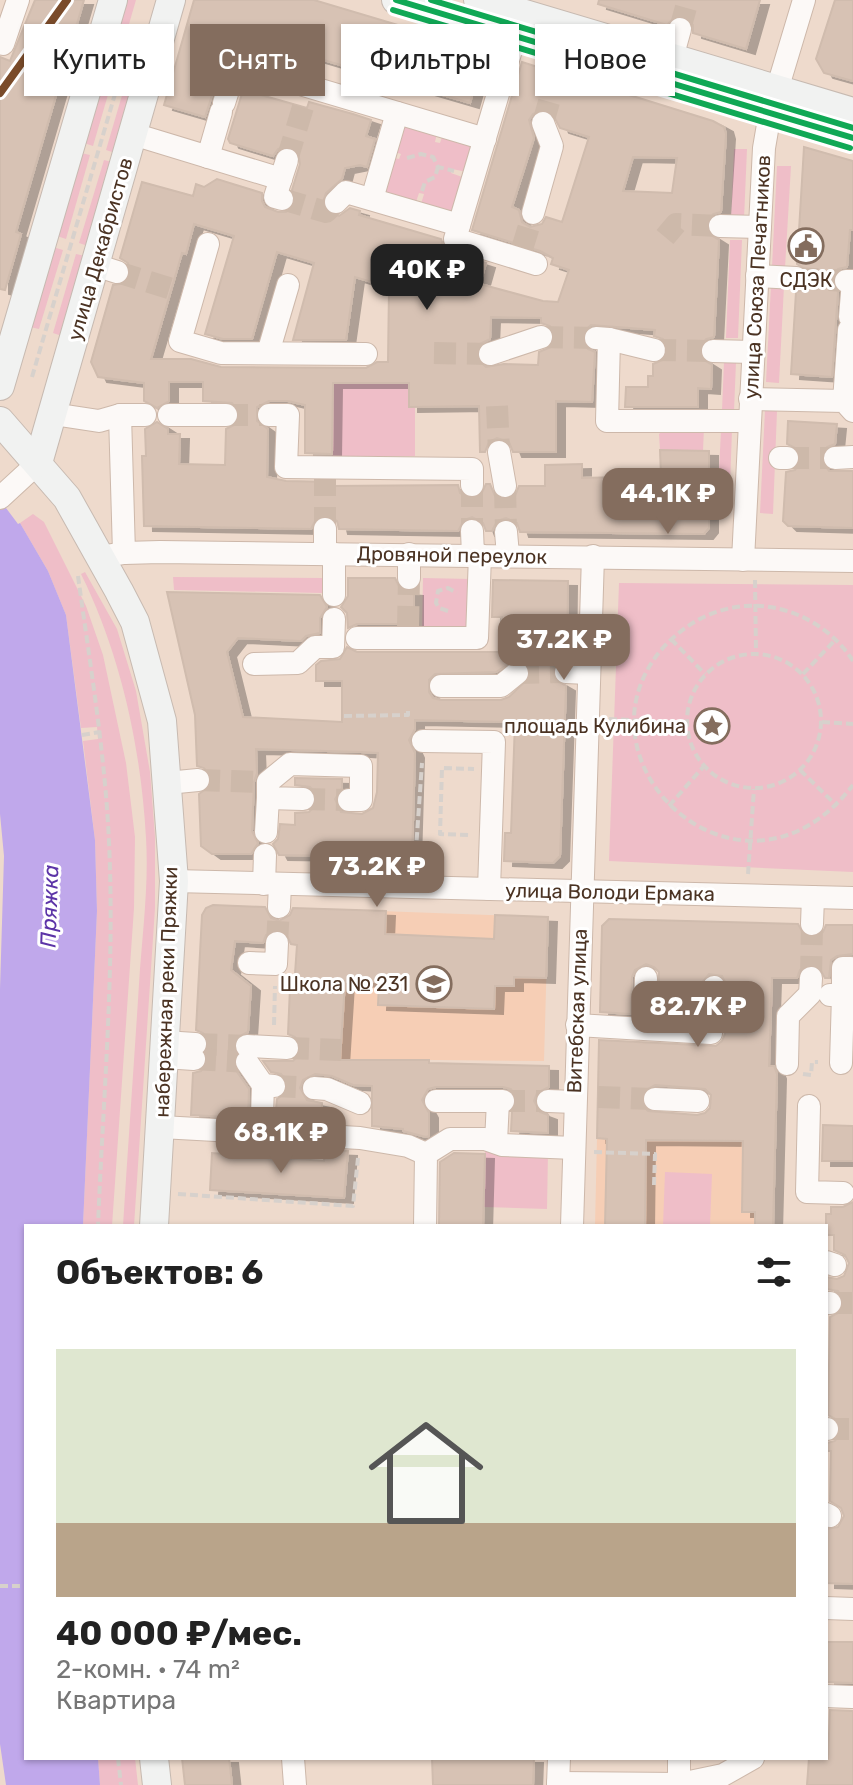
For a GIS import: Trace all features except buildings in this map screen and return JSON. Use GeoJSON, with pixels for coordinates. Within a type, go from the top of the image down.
{"type":"FeatureCollection","features":[{"type":"Feature","properties":{"kind":"main road"},"geometry":{"type":"LineString","coordinates":[[0,386],[113,0]]}},
{"type":"Feature","properties":{"kind":"main road","name":"улица Декабристов"},"geometry":{"type":"LineString","coordinates":[[38,463],[106,269],[133,134],[171,0]]}},
{"type":"Feature","properties":{"kind":"main road"},"geometry":{"type":"LineString","coordinates":[[396,0],[475,7],[518,24]]}},
{"type":"Feature","properties":{"kind":"main road"},"geometry":{"type":"LineString","coordinates":[[519,25],[561,62],[774,101],[853,112]]}},
{"type":"Feature","properties":{"kind":"main road"},"geometry":{"type":"LineString","coordinates":[[675,59],[853,138]]}},
{"type":"Feature","properties":{"kind":"main road","name":"набережная реки Пряжки"},"geometry":{"type":"LineString","coordinates":[[0,421],[112,555],[145,653],[162,721],[174,881],[154,1224]]}},
{"type":"Feature","properties":{"kind":"main road"},"geometry":{"type":"LineString","coordinates":[[154,1760],[157,1785]]}},
{"type":"Feature","properties":{"kind":"street"},"geometry":{"type":"LineString","coordinates":[[0,43],[3,44],[18,0]]}},
{"type":"Feature","properties":{"kind":"street","name":"улица Союза Печатников"},"geometry":{"type":"LineString","coordinates":[[749,568],[752,352],[764,148],[774,101],[804,0]]}},
{"type":"Feature","properties":{"kind":"street"},"geometry":{"type":"LineString","coordinates":[[675,47],[680,29]]}},
{"type":"Feature","properties":{"kind":"street"},"geometry":{"type":"LineString","coordinates":[[208,157],[236,65],[306,97],[397,113],[485,139]]}},
{"type":"Feature","properties":{"kind":"street"},"geometry":{"type":"LineString","coordinates":[[497,96],[455,239],[526,257]]}},
{"type":"Feature","properties":{"kind":"street"},"geometry":{"type":"LineString","coordinates":[[372,199],[397,113]]}},
{"type":"Feature","properties":{"kind":"street"},"geometry":{"type":"LineString","coordinates":[[533,213],[552,146],[543,123]]}},
{"type":"Feature","properties":{"kind":"street"},"geometry":{"type":"LineString","coordinates":[[133,134],[283,179]]}},
{"type":"Feature","properties":{"kind":"street"},"geometry":{"type":"LineString","coordinates":[[336,202],[346,192],[459,225]]}},
{"type":"Feature","properties":{"kind":"street"},"geometry":{"type":"LineString","coordinates":[[720,226],[760,227]]}},
{"type":"Feature","properties":{"kind":"street"},"geometry":{"type":"LineString","coordinates":[[208,244],[182,292],[180,341],[221,353],[366,354]]}},
{"type":"Feature","properties":{"kind":"street"},"geometry":{"type":"LineString","coordinates":[[757,276],[796,278]]}},
{"type":"Feature","properties":{"kind":"street"},"geometry":{"type":"LineString","coordinates":[[654,350],[601,339],[607,421],[848,406],[853,281],[846,281]]}},
{"type":"Feature","properties":{"kind":"street"},"geometry":{"type":"LineString","coordinates":[[268,353],[288,285]]}},
{"type":"Feature","properties":{"kind":"street"},"geometry":{"type":"LineString","coordinates":[[490,354],[541,337]]}},
{"type":"Feature","properties":{"kind":"street"},"geometry":{"type":"LineString","coordinates":[[713,351],[752,352]]}},
{"type":"Feature","properties":{"kind":"street"},"geometry":{"type":"LineString","coordinates":[[53,414],[99,421],[120,415],[145,415]]}},
{"type":"Feature","properties":{"kind":"street"},"geometry":{"type":"LineString","coordinates":[[112,555],[120,415]]}},
{"type":"Feature","properties":{"kind":"street"},"geometry":{"type":"LineString","coordinates":[[169,415],[226,415]]}},
{"type":"Feature","properties":{"kind":"street"},"geometry":{"type":"LineString","coordinates":[[269,415],[288,415],[286,467],[325,472],[472,469],[472,485]]}},
{"type":"Feature","properties":{"kind":"street"},"geometry":{"type":"LineString","coordinates":[[499,452],[505,486]]}},
{"type":"Feature","properties":{"kind":"street","name":"улица Декабристов"},"geometry":{"type":"LineString","coordinates":[[6,493],[38,463]]}},
{"type":"Feature","properties":{"kind":"street"},"geometry":{"type":"LineString","coordinates":[[325,529],[334,595]]}},
{"type":"Feature","properties":{"kind":"street"},"geometry":{"type":"LineString","coordinates":[[357,638],[408,641],[477,638],[476,555],[472,531]]}},
{"type":"Feature","properties":{"kind":"street"},"geometry":{"type":"LineString","coordinates":[[506,532],[508,555]]}},
{"type":"Feature","properties":{"kind":"street"},"geometry":{"type":"LineString","coordinates":[[409,554],[409,578]]}},
{"type":"Feature","properties":{"kind":"street","name":"Дровяной переулок"},"geometry":{"type":"LineString","coordinates":[[112,555],[593,556],[749,568],[853,561]]}},
{"type":"Feature","properties":{"kind":"street","name":"Витебская улица"},"geometry":{"type":"LineString","coordinates":[[572,1224],[583,1150],[575,1099],[581,892],[577,673],[593,556]]}},
{"type":"Feature","properties":{"kind":"street"},"geometry":{"type":"LineString","coordinates":[[254,664],[298,663],[315,647],[333,647],[334,619]]}},
{"type":"Feature","properties":{"kind":"street"},"geometry":{"type":"LineString","coordinates":[[441,686],[501,686],[517,673]]}},
{"type":"Feature","properties":{"kind":"street"},"geometry":{"type":"LineString","coordinates":[[423,741],[494,742],[489,889]]}},
{"type":"Feature","properties":{"kind":"street"},"geometry":{"type":"LineString","coordinates":[[264,787],[290,764],[361,766],[361,800],[349,800]]}},
{"type":"Feature","properties":{"kind":"street"},"geometry":{"type":"LineString","coordinates":[[167,783],[198,780]]}},
{"type":"Feature","properties":{"kind":"street"},"geometry":{"type":"LineString","coordinates":[[264,787],[303,799]]}},
{"type":"Feature","properties":{"kind":"street"},"geometry":{"type":"LineString","coordinates":[[264,787],[266,843],[279,907]]}},
{"type":"Feature","properties":{"kind":"street","name":"улица Володи Ермака"},"geometry":{"type":"LineString","coordinates":[[174,881],[853,898]]}},
{"type":"Feature","properties":{"kind":"street"},"geometry":{"type":"LineString","coordinates":[[812,924],[813,897]]}},
{"type":"Feature","properties":{"kind":"street"},"geometry":{"type":"LineString","coordinates":[[249,963],[276,954]]}},
{"type":"Feature","properties":{"kind":"street"},"geometry":{"type":"LineString","coordinates":[[841,1063],[843,968],[851,968]]}},
{"type":"Feature","properties":{"kind":"street"},"geometry":{"type":"LineString","coordinates":[[644,1028],[646,978]]}},
{"type":"Feature","properties":{"kind":"street"},"geometry":{"type":"LineString","coordinates":[[793,1069],[788,1016],[811,986],[843,995]]}},
{"type":"Feature","properties":{"kind":"street"},"geometry":{"type":"LineString","coordinates":[[577,1025],[711,1033],[714,987]]}},
{"type":"Feature","properties":{"kind":"street"},"geometry":{"type":"LineString","coordinates":[[262,1116],[269,1086],[247,1054],[280,1048]]}},
{"type":"Feature","properties":{"kind":"street"},"geometry":{"type":"LineString","coordinates":[[164,1050],[194,1051]]}},
{"type":"Feature","properties":{"kind":"street"},"geometry":{"type":"LineString","coordinates":[[314,1088],[327,1089],[360,1103]]}},
{"type":"Feature","properties":{"kind":"street"},"geometry":{"type":"LineString","coordinates":[[548,1101],[598,1097]]}},
{"type":"Feature","properties":{"kind":"street"},"geometry":{"type":"LineString","coordinates":[[655,1099],[698,1101]]}},
{"type":"Feature","properties":{"kind":"street"},"geometry":{"type":"LineString","coordinates":[[436,1101],[500,1101],[496,1142]]}},
{"type":"Feature","properties":{"kind":"street"},"geometry":{"type":"LineString","coordinates":[[809,1106],[807,1192],[843,1193]]}},
{"type":"Feature","properties":{"kind":"street"},"geometry":{"type":"LineString","coordinates":[[161,1127],[360,1138],[408,1146],[426,1154]]}},
{"type":"Feature","properties":{"kind":"street"},"geometry":{"type":"LineString","coordinates":[[426,1154],[450,1139],[485,1139],[583,1150]]}},
{"type":"Feature","properties":{"kind":"street"},"geometry":{"type":"LineString","coordinates":[[425,1224],[426,1154]]}},
{"type":"Feature","properties":{"kind":"street"},"geometry":{"type":"LineString","coordinates":[[828,1608],[853,1609]]}},
{"type":"Feature","properties":{"kind":"street"},"geometry":{"type":"LineString","coordinates":[[828,1696],[852,1697]]}},
{"type":"Feature","properties":{"kind":"street"},"geometry":{"type":"LineString","coordinates":[[293,1760],[295,1785]]}},
{"type":"Feature","properties":{"kind":"street"},"geometry":{"type":"LineString","coordinates":[[559,1760],[558,1784],[680,1785],[728,1780],[751,1760]]}},
{"type":"Feature","properties":{"kind":"street"},"geometry":{"type":"LineString","coordinates":[[679,1760],[680,1785]]}},
{"type":"Feature","properties":{"kind":"path"},"geometry":{"type":"LineString","coordinates":[[32,377],[114,96]]}},
{"type":"Feature","properties":{"kind":"path"},"geometry":{"type":"LineString","coordinates":[[386,152],[409,159],[421,154],[433,157],[438,167],[435,177],[425,182],[416,212]]}},
{"type":"Feature","properties":{"kind":"path"},"geometry":{"type":"LineString","coordinates":[[438,167],[473,177]]}},
{"type":"Feature","properties":{"kind":"path"},"geometry":{"type":"LineString","coordinates":[[43,238],[70,246]]}},
{"type":"Feature","properties":{"kind":"path"},"geometry":{"type":"LineString","coordinates":[[749,568],[756,606],[756,653]]}},
{"type":"Feature","properties":{"kind":"path"},"geometry":{"type":"LineString","coordinates":[[78,576],[100,732],[109,839],[111,980],[98,1224]]}},
{"type":"Feature","properties":{"kind":"path"},"geometry":{"type":"LineString","coordinates":[[455,607],[448,611],[439,608],[435,597],[438,591],[448,588],[454,590],[458,599]]}},
{"type":"Feature","properties":{"kind":"path"},"geometry":{"type":"LineString","coordinates":[[853,661],[836,639],[813,622],[786,610],[733,607],[689,624],[671,639],[645,676],[635,720],[639,751],[650,780],[669,806],[692,824],[720,837],[750,841],[782,837],[811,826],[837,806],[853,785]]}},
{"type":"Feature","properties":{"kind":"path"},"geometry":{"type":"LineString","coordinates":[[671,639],[705,674]]}},
{"type":"Feature","properties":{"kind":"path"},"geometry":{"type":"LineString","coordinates":[[803,674],[836,639]]}},
{"type":"Feature","properties":{"kind":"path"},"geometry":{"type":"LineString","coordinates":[[756,653],[790,663],[803,674],[817,696],[822,722],[812,756],[800,770],[779,784],[754,789],[736,786],[704,766],[692,746],[687,723],[689,701],[705,674],[720,663],[756,653]]}},
{"type":"Feature","properties":{"kind":"path"},"geometry":{"type":"LineString","coordinates":[[344,716],[408,715],[408,708]]}},
{"type":"Feature","properties":{"kind":"path"},"geometry":{"type":"LineString","coordinates":[[609,719],[687,723]]}},
{"type":"Feature","properties":{"kind":"path"},"geometry":{"type":"LineString","coordinates":[[822,722],[853,724]]}},
{"type":"Feature","properties":{"kind":"path"},"geometry":{"type":"LineString","coordinates":[[82,735],[100,732]]}},
{"type":"Feature","properties":{"kind":"path"},"geometry":{"type":"LineString","coordinates":[[415,864],[423,741]]}},
{"type":"Feature","properties":{"kind":"path"},"geometry":{"type":"LineString","coordinates":[[669,806],[704,766]]}},
{"type":"Feature","properties":{"kind":"path"},"geometry":{"type":"LineString","coordinates":[[472,835],[440,834],[442,768],[474,769],[474,782]]}},
{"type":"Feature","properties":{"kind":"path"},"geometry":{"type":"LineString","coordinates":[[800,770],[837,806]]}},
{"type":"Feature","properties":{"kind":"path"},"geometry":{"type":"LineString","coordinates":[[748,874],[754,789]]}},
{"type":"Feature","properties":{"kind":"path"},"geometry":{"type":"LineString","coordinates":[[276,954],[280,1048]]}},
{"type":"Feature","properties":{"kind":"path"},"geometry":{"type":"LineString","coordinates":[[793,1069],[811,1075],[812,1062],[841,1063]]}},
{"type":"Feature","properties":{"kind":"path"},"geometry":{"type":"LineString","coordinates":[[176,1194],[353,1206],[360,1138]]}},
{"type":"Feature","properties":{"kind":"path"},"geometry":{"type":"LineString","coordinates":[[583,1150],[655,1154],[654,1185]]}},
{"type":"Feature","properties":{"kind":"path"},"geometry":{"type":"LineString","coordinates":[[0,1586],[24,1586]]}},
{"type":"Feature","properties":{"kind":"path"},"geometry":{"type":"LineString","coordinates":[[118,1760],[121,1785]]}},
{"type":"Feature","properties":{"kind":"shaded area"},"geometry":{"type":"Polygon","coordinates":[[[127,0],[136,0],[129,24],[120,24],[127,0]]]}},
{"type":"Feature","properties":{"kind":"shaded area"},"geometry":{"type":"Polygon","coordinates":[[[98,96],[108,96],[93,146],[84,143],[98,96]]]}},
{"type":"Feature","properties":{"kind":"shaded area"},"geometry":{"type":"Polygon","coordinates":[[[122,96],[132,96],[115,153],[106,150],[122,96]]]}},
{"type":"Feature","properties":{"kind":"shaded area"},"geometry":{"type":"Polygon","coordinates":[[[401,125],[438,129],[435,142],[440,143],[444,131],[474,143],[467,172],[452,169],[451,173],[465,178],[453,209],[449,211],[421,204],[424,194],[419,193],[416,202],[385,192],[390,157],[399,159],[401,154],[392,151],[401,125]]]}},
{"type":"Feature","properties":{"kind":"shaded area"},"geometry":{"type":"Polygon","coordinates":[[[734,149],[747,149],[744,219],[731,219],[734,149]]]}},
{"type":"Feature","properties":{"kind":"shaded area"},"geometry":{"type":"Polygon","coordinates":[[[81,153],[90,155],[66,239],[57,236],[81,153]]]}},
{"type":"Feature","properties":{"kind":"shaded area"},"geometry":{"type":"Polygon","coordinates":[[[104,160],[112,162],[88,246],[79,243],[104,160]]]}},
{"type":"Feature","properties":{"kind":"shaded area"},"geometry":{"type":"Polygon","coordinates":[[[777,166],[791,166],[785,268],[772,267],[777,166]]]}},
{"type":"Feature","properties":{"kind":"shaded area"},"geometry":{"type":"Polygon","coordinates":[[[730,240],[742,240],[738,338],[726,338],[730,240]]]}},
{"type":"Feature","properties":{"kind":"shaded area"},"geometry":{"type":"Polygon","coordinates":[[[53,247],[63,250],[39,329],[30,327],[53,247]]]}},
{"type":"Feature","properties":{"kind":"shaded area"},"geometry":{"type":"Polygon","coordinates":[[[76,254],[85,256],[62,336],[53,333],[76,254]]]}},
{"type":"Feature","properties":{"kind":"shaded area"},"geometry":{"type":"Polygon","coordinates":[[[771,285],[784,286],[779,383],[766,382],[771,285]]]}},
{"type":"Feature","properties":{"kind":"shaded area"},"geometry":{"type":"Polygon","coordinates":[[[724,362],[736,362],[734,411],[722,410],[724,362]]]}},
{"type":"Feature","properties":{"kind":"shaded area"},"geometry":{"type":"Polygon","coordinates":[[[333,383],[409,383],[415,407],[415,456],[332,456],[333,383]]]}},
{"type":"Feature","properties":{"kind":"shaded area"},"geometry":{"type":"Polygon","coordinates":[[[765,410],[777,411],[773,514],[760,513],[765,410]]]}},
{"type":"Feature","properties":{"kind":"shaded area"},"geometry":{"type":"Polygon","coordinates":[[[670,426],[704,427],[703,451],[660,450],[659,434],[670,426]]]}},
{"type":"Feature","properties":{"kind":"shaded area"},"geometry":{"type":"Polygon","coordinates":[[[721,430],[732,430],[729,513],[717,513],[721,430]]]}},
{"type":"Feature","properties":{"kind":"shaded area"},"geometry":{"type":"Polygon","coordinates":[[[33,514],[44,522],[86,606],[103,655],[126,763],[135,837],[134,908],[112,1224],[83,1224],[97,911],[95,840],[83,741],[98,739],[97,727],[81,728],[66,615],[48,571],[20,523],[33,514]]]}},
{"type":"Feature","properties":{"kind":"shaded area"},"geometry":{"type":"Polygon","coordinates":[[[85,572],[117,629],[136,691],[150,772],[155,837],[155,908],[134,1224],[123,1224],[146,893],[146,838],[139,770],[127,703],[107,637],[81,574],[85,572]]]}},
{"type":"Feature","properties":{"kind":"shaded area"},"geometry":{"type":"Polygon","coordinates":[[[173,577],[323,578],[322,593],[174,590],[173,577]]]}},
{"type":"Feature","properties":{"kind":"shaded area"},"geometry":{"type":"Polygon","coordinates":[[[423,578],[471,579],[470,630],[422,629],[423,578]]]}},
{"type":"Feature","properties":{"kind":"shaded area","name":"площадь Кулибина"},"geometry":{"type":"Polygon","coordinates":[[[619,583],[853,585],[853,872],[609,861],[619,583]]]}},
{"type":"Feature","properties":{"kind":"shaded area","name":"Школа № 231"},"geometry":{"type":"Polygon","coordinates":[[[325,909],[548,917],[544,1061],[340,1059],[344,992],[322,970],[325,909]]]}},
{"type":"Feature","properties":{"kind":"shaded area"},"geometry":{"type":"Polygon","coordinates":[[[597,1138],[743,1141],[742,1211],[755,1212],[755,1224],[595,1224],[597,1138]]]}},
{"type":"Feature","properties":{"kind":"shaded area"},"geometry":{"type":"Polygon","coordinates":[[[485,1151],[548,1153],[547,1209],[484,1207],[485,1151]]]}},
{"type":"Feature","properties":{"kind":"shaded area"},"geometry":{"type":"Polygon","coordinates":[[[665,1172],[712,1174],[710,1224],[663,1224],[665,1172]]]}},
{"type":"Feature","properties":{"kind":"shaded area"},"geometry":{"type":"Polygon","coordinates":[[[98,1760],[135,1760],[138,1785],[100,1785],[98,1760]]]}},
{"type":"Feature","properties":{"kind":"water","name":"Пряжка"},"geometry":{"type":"Polygon","coordinates":[[[0,500],[20,523],[48,571],[66,615],[95,840],[97,911],[83,1224],[24,1224],[24,1760],[98,1760],[100,1785],[6,1785],[0,1744],[0,989],[4,856],[0,814],[0,500]]]}},
{"type":"Feature","properties":{"kind":"tunnel"},"geometry":{"type":"LineString","coordinates":[[680,29],[688,0]]}},
{"type":"Feature","properties":{"kind":"tunnel"},"geometry":{"type":"LineString","coordinates":[[543,123],[551,96]]}},
{"type":"Feature","properties":{"kind":"tunnel"},"geometry":{"type":"LineString","coordinates":[[287,160],[303,107]]}},
{"type":"Feature","properties":{"kind":"tunnel"},"geometry":{"type":"LineString","coordinates":[[282,199],[326,212],[336,202]]}},
{"type":"Feature","properties":{"kind":"tunnel"},"geometry":{"type":"LineString","coordinates":[[522,249],[533,213]]}},
{"type":"Feature","properties":{"kind":"tunnel"},"geometry":{"type":"LineString","coordinates":[[665,237],[676,224],[720,226]]}},
{"type":"Feature","properties":{"kind":"tunnel"},"geometry":{"type":"LineString","coordinates":[[117,272],[172,289]]}},
{"type":"Feature","properties":{"kind":"tunnel"},"geometry":{"type":"LineString","coordinates":[[796,278],[846,281]]}},
{"type":"Feature","properties":{"kind":"tunnel"},"geometry":{"type":"LineString","coordinates":[[541,337],[594,338]]}},
{"type":"Feature","properties":{"kind":"tunnel"},"geometry":{"type":"LineString","coordinates":[[654,350],[713,351]]}},
{"type":"Feature","properties":{"kind":"tunnel"},"geometry":{"type":"LineString","coordinates":[[434,353],[490,354]]}},
{"type":"Feature","properties":{"kind":"tunnel"},"geometry":{"type":"LineString","coordinates":[[497,406],[499,452]]}},
{"type":"Feature","properties":{"kind":"tunnel"},"geometry":{"type":"LineString","coordinates":[[226,415],[269,415]]}},
{"type":"Feature","properties":{"kind":"tunnel"},"geometry":{"type":"LineString","coordinates":[[787,458],[835,458]]}},
{"type":"Feature","properties":{"kind":"tunnel"},"geometry":{"type":"LineString","coordinates":[[325,478],[325,529]]}},
{"type":"Feature","properties":{"kind":"tunnel"},"geometry":{"type":"LineString","coordinates":[[472,485],[472,531]]}},
{"type":"Feature","properties":{"kind":"tunnel"},"geometry":{"type":"LineString","coordinates":[[505,486],[506,532]]}},
{"type":"Feature","properties":{"kind":"tunnel"},"geometry":{"type":"LineString","coordinates":[[408,628],[409,578]]}},
{"type":"Feature","properties":{"kind":"tunnel"},"geometry":{"type":"LineString","coordinates":[[517,673],[566,672]]}},
{"type":"Feature","properties":{"kind":"tunnel"},"geometry":{"type":"LineString","coordinates":[[198,780],[258,782]]}},
{"type":"Feature","properties":{"kind":"tunnel"},"geometry":{"type":"LineString","coordinates":[[303,799],[349,800]]}},
{"type":"Feature","properties":{"kind":"tunnel"},"geometry":{"type":"LineString","coordinates":[[277,943],[279,907]]}},
{"type":"Feature","properties":{"kind":"tunnel"},"geometry":{"type":"LineString","coordinates":[[811,978],[812,924]]}},
{"type":"Feature","properties":{"kind":"tunnel"},"geometry":{"type":"LineString","coordinates":[[195,1044],[247,1046]]}},
{"type":"Feature","properties":{"kind":"tunnel"},"geometry":{"type":"LineString","coordinates":[[287,1048],[341,1050]]}},
{"type":"Feature","properties":{"kind":"tunnel"},"geometry":{"type":"LineString","coordinates":[[194,1059],[247,1062]]}},
{"type":"Feature","properties":{"kind":"tunnel"},"geometry":{"type":"LineString","coordinates":[[274,1086],[314,1088]]}},
{"type":"Feature","properties":{"kind":"tunnel"},"geometry":{"type":"LineString","coordinates":[[598,1097],[655,1099]]}},
{"type":"Feature","properties":{"kind":"tunnel"},"geometry":{"type":"LineString","coordinates":[[503,1101],[548,1101]]}},
{"type":"Feature","properties":{"kind":"tunnel"},"geometry":{"type":"LineString","coordinates":[[830,1303],[853,1303]]}},
{"type":"Feature","properties":{"kind":"tunnel"},"geometry":{"type":"LineString","coordinates":[[828,1429],[853,1429]]}},
{"type":"Feature","properties":{"kind":"transit line"},"geometry":{"type":"LineString","coordinates":[[0,93],[67,0]]}},
{"type":"Feature","properties":{"kind":"transit line","name":"6"},"geometry":{"type":"LineString","coordinates":[[396,0],[853,138]]}},
{"type":"Feature","properties":{"kind":"transit line"},"geometry":{"type":"LineString","coordinates":[[431,0],[853,128]]}},
{"type":"Feature","properties":{"kind":"transit line"},"geometry":{"type":"LineString","coordinates":[[393,10],[850,148]]}},
{"type":"Feature","properties":{"kind":"place","name":"СДЭК"},"geometry":{"type":"Point","coordinates":[806,246]}},
{"type":"Feature","properties":{"kind":"place","name":"площадь Кулибина"},"geometry":{"type":"Point","coordinates":[712,726]}},
{"type":"Feature","properties":{"kind":"place","name":"Школа № 231"},"geometry":{"type":"Point","coordinates":[434,984]}}]}
